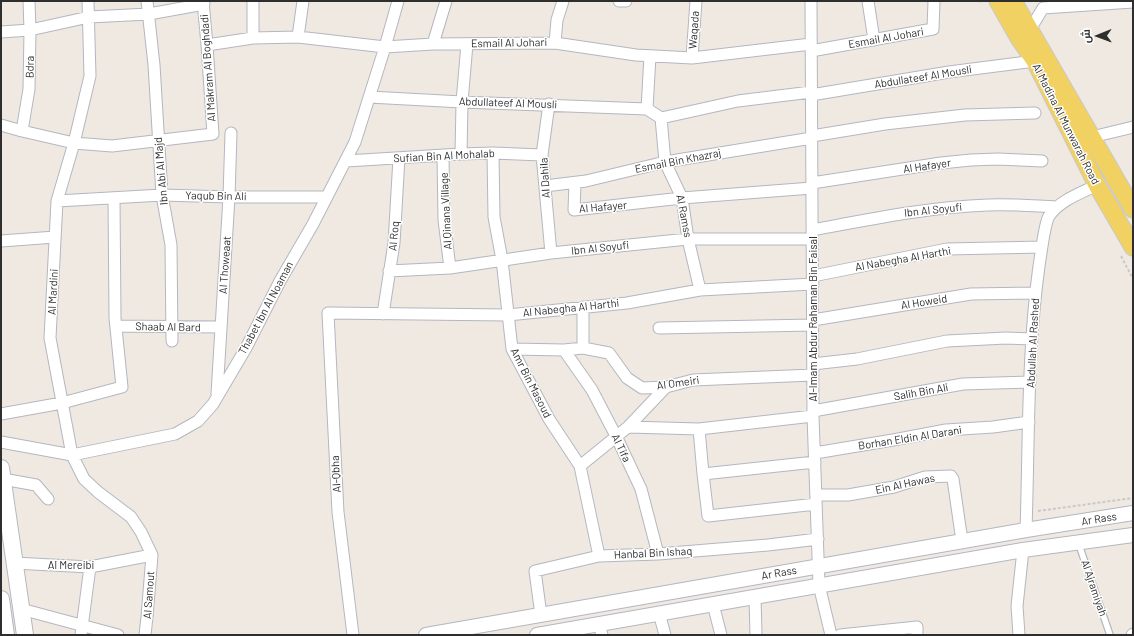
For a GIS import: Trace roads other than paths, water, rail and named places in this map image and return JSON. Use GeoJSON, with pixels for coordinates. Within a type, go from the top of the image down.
{"type":"FeatureCollection","features":[{"type":"Feature","properties":{"kind":"main road","name":"Al Madina Al Munwarah Road"},"geometry":{"type":"LineString","coordinates":[[998,1],[1024,32],[1092,137],[1133,209]]}},
{"type":"Feature","properties":{"kind":"main road","name":"Al Madina Al Munwarah Road"},"geometry":{"type":"LineString","coordinates":[[1013,1],[1035,61],[1097,185],[1133,247]]}},
{"type":"Feature","properties":{"kind":"main road"},"geometry":{"type":"LineString","coordinates":[[2,473],[25,635]]}},
{"type":"Feature","properties":{"kind":"main road"},"geometry":{"type":"LineString","coordinates":[[1,599],[6,635]]}},
{"type":"Feature","properties":{"kind":"street","name":"Bdra"},"geometry":{"type":"LineString","coordinates":[[22,131],[29,90],[29,1]]}},
{"type":"Feature","properties":{"kind":"street","name":"Al Mardini"},"geometry":{"type":"LineString","coordinates":[[88,1],[90,76],[74,143],[57,201],[50,338],[72,455],[84,479],[98,492],[131,517],[141,532],[152,555]]}},
{"type":"Feature","properties":{"kind":"street","name":"Ibn Abi Al Majd"},"geometry":{"type":"LineString","coordinates":[[147,1],[154,65],[162,195],[171,245],[172,340]]}},
{"type":"Feature","properties":{"kind":"street"},"geometry":{"type":"LineString","coordinates":[[253,1],[253,38]]}},
{"type":"Feature","properties":{"kind":"street"},"geometry":{"type":"LineString","coordinates":[[298,37],[303,1]]}},
{"type":"Feature","properties":{"kind":"street","name":"Thabet Ibn Al Noaman"},"geometry":{"type":"LineString","coordinates":[[1,442],[72,455],[175,434],[198,421],[213,404],[246,348],[280,281],[313,224],[346,161],[355,142],[398,1]]}},
{"type":"Feature","properties":{"kind":"street"},"geometry":{"type":"LineString","coordinates":[[433,44],[446,1]]}},
{"type":"Feature","properties":{"kind":"street"},"geometry":{"type":"LineString","coordinates":[[555,43],[557,20],[563,1]]}},
{"type":"Feature","properties":{"kind":"street"},"geometry":{"type":"LineString","coordinates":[[620,1],[626,1]]}},
{"type":"Feature","properties":{"kind":"street","name":"Waqada"},"geometry":{"type":"LineString","coordinates":[[692,58],[696,1]]}},
{"type":"Feature","properties":{"kind":"street","name":"Al-Imam Abdur Rahaman Bin Faisal"},"geometry":{"type":"LineString","coordinates":[[811,1],[813,413],[819,585],[831,635]]}},
{"type":"Feature","properties":{"kind":"street"},"geometry":{"type":"LineString","coordinates":[[868,1],[874,40]]}},
{"type":"Feature","properties":{"kind":"street","name":"Esmail Al Johari"},"geometry":{"type":"LineString","coordinates":[[207,44],[253,38],[298,37],[385,47],[433,44],[555,43],[636,55],[692,58],[874,40],[933,29],[934,1]]}},
{"type":"Feature","properties":{"kind":"street"},"geometry":{"type":"LineString","coordinates":[[1024,32],[1034,23],[1043,4],[1133,2]]}},
{"type":"Feature","properties":{"kind":"street"},"geometry":{"type":"LineString","coordinates":[[1,32],[30,30],[89,17],[149,14],[203,3]]}},
{"type":"Feature","properties":{"kind":"street","name":"Al Makram Al Boghdadi"},"geometry":{"type":"LineString","coordinates":[[159,141],[213,134],[203,3]]}},
{"type":"Feature","properties":{"kind":"street"},"geometry":{"type":"LineString","coordinates":[[461,154],[462,102],[467,44]]}},
{"type":"Feature","properties":{"kind":"street"},"geometry":{"type":"LineString","coordinates":[[650,56],[647,109],[661,118]]}},
{"type":"Feature","properties":{"kind":"street","name":"Abdullateef Al Mousli"},"geometry":{"type":"LineString","coordinates":[[661,118],[738,101],[811,94],[949,72],[1035,61]]}},
{"type":"Feature","properties":{"kind":"street","name":"Abdullateef Al Mousli"},"geometry":{"type":"LineString","coordinates":[[369,97],[647,109]]}},
{"type":"Feature","properties":{"kind":"street","name":"Al Dahila"},"geometry":{"type":"LineString","coordinates":[[550,104],[542,155],[551,253]]}},
{"type":"Feature","properties":{"kind":"street","name":"Esmail Bin Khazraj"},"geometry":{"type":"LineString","coordinates":[[545,186],[575,183],[665,162],[885,124],[965,115],[1035,113]]}},
{"type":"Feature","properties":{"kind":"street","name":"Al Ramss"},"geometry":{"type":"LineString","coordinates":[[661,118],[665,162],[682,198],[688,239],[700,290]]}},
{"type":"Feature","properties":{"kind":"street"},"geometry":{"type":"LineString","coordinates":[[1,125],[74,143],[112,146],[159,141]]}},
{"type":"Feature","properties":{"kind":"street"},"geometry":{"type":"LineString","coordinates":[[1092,137],[1133,127]]}},
{"type":"Feature","properties":{"kind":"street","name":"Al Thoweaat"},"geometry":{"type":"LineString","coordinates":[[217,396],[232,133]]}},
{"type":"Feature","properties":{"kind":"street","name":"Sufian Bin Al Mohalab"},"geometry":{"type":"LineString","coordinates":[[346,161],[493,153],[542,155]]}},
{"type":"Feature","properties":{"kind":"street","name":"Amr Bin Masoud"},"geometry":{"type":"LineString","coordinates":[[493,153],[494,217],[502,260],[512,349],[550,419],[580,466],[600,556]]}},
{"type":"Feature","properties":{"kind":"street","name":"Al Qinana Village"},"geometry":{"type":"LineString","coordinates":[[443,155],[444,220],[450,268]]}},
{"type":"Feature","properties":{"kind":"street","name":"Al Roq"},"geometry":{"type":"LineString","coordinates":[[383,314],[394,243],[399,158]]}},
{"type":"Feature","properties":{"kind":"street","name":"Al Hafayer"},"geometry":{"type":"LineString","coordinates":[[575,183],[574,210],[812,186],[941,163],[998,159],[1042,162]]}},
{"type":"Feature","properties":{"kind":"street"},"geometry":{"type":"LineString","coordinates":[[1056,207],[1097,185]]}},
{"type":"Feature","properties":{"kind":"street","name":"Yaqub Bin Ali"},"geometry":{"type":"LineString","coordinates":[[57,201],[162,195],[327,197]]}},
{"type":"Feature","properties":{"kind":"street"},"geometry":{"type":"LineString","coordinates":[[1,414],[62,402],[122,387],[115,318],[114,198]]}},
{"type":"Feature","properties":{"kind":"street","name":"Ibn Al Soyufi"},"geometry":{"type":"LineString","coordinates":[[389,271],[450,268],[551,253],[688,239],[812,234],[892,215],[940,208],[990,205],[1056,207]]}},
{"type":"Feature","properties":{"kind":"street","name":"Abdullah Al Rashed"},"geometry":{"type":"LineString","coordinates":[[1026,530],[1030,382],[1036,293],[1042,247],[1048,218],[1056,207]]}},
{"type":"Feature","properties":{"kind":"street"},"geometry":{"type":"LineString","coordinates":[[1,241],[55,238]]}},
{"type":"Feature","properties":{"kind":"street","name":"Al Nabegha Al Harthi"},"geometry":{"type":"LineString","coordinates":[[328,313],[508,315],[627,303],[700,290],[813,280],[947,249],[1042,247]]}},
{"type":"Feature","properties":{"kind":"street","name":"Al Howeid"},"geometry":{"type":"LineString","coordinates":[[659,328],[813,323],[971,294],[1036,293]]}},
{"type":"Feature","properties":{"kind":"street"},"geometry":{"type":"LineString","coordinates":[[582,308],[583,348]]}},
{"type":"Feature","properties":{"kind":"street","name":"Al-Qbha"},"geometry":{"type":"LineString","coordinates":[[328,313],[338,512],[354,635]]}},
{"type":"Feature","properties":{"kind":"street","name":"Shaab Al Bard"},"geometry":{"type":"LineString","coordinates":[[116,326],[221,327]]}},
{"type":"Feature","properties":{"kind":"street","name":"Al Omeiri"},"geometry":{"type":"LineString","coordinates":[[512,349],[564,350],[583,348],[609,353],[627,378],[642,388],[666,387],[694,380],[813,370],[857,359],[947,341],[1006,338],[1032,339]]}},
{"type":"Feature","properties":{"kind":"street","name":"Al Tifa"},"geometry":{"type":"LineString","coordinates":[[564,350],[592,390],[641,489],[658,554]]}},
{"type":"Feature","properties":{"kind":"street","name":"Salih Bin Ali"},"geometry":{"type":"LineString","coordinates":[[628,427],[699,429],[813,413],[963,384],[1030,382]]}},
{"type":"Feature","properties":{"kind":"street"},"geometry":{"type":"LineString","coordinates":[[580,466],[628,427],[666,387]]}},
{"type":"Feature","properties":{"kind":"street","name":"Borhan Eldin Al Darani"},"geometry":{"type":"LineString","coordinates":[[703,474],[815,458],[893,440],[946,430],[993,427],[1029,422]]}},
{"type":"Feature","properties":{"kind":"street","name":"Ein Al Hawas"},"geometry":{"type":"LineString","coordinates":[[699,429],[708,516],[848,495],[894,487],[925,478],[950,476],[953,479],[962,541]]}},
{"type":"Feature","properties":{"kind":"street"},"geometry":{"type":"LineString","coordinates":[[2,473],[36,485],[48,499]]}},
{"type":"Feature","properties":{"kind":"street","name":"Ar Rass"},"geometry":{"type":"LineString","coordinates":[[426,635],[1026,530],[1133,514]]}},
{"type":"Feature","properties":{"kind":"street","name":"Ar Rass"},"geometry":{"type":"LineString","coordinates":[[539,635],[600,630],[659,614],[755,596],[1024,550],[1133,534]]}},
{"type":"Feature","properties":{"kind":"street","name":"Hanbal Bin Ishaq"},"geometry":{"type":"LineString","coordinates":[[541,615],[535,571],[600,556],[658,554],[768,545],[818,539]]}},
{"type":"Feature","properties":{"kind":"street"},"geometry":{"type":"LineString","coordinates":[[1019,635],[1017,606],[1024,550]]}},
{"type":"Feature","properties":{"kind":"street","name":"Al Mereibi"},"geometry":{"type":"LineString","coordinates":[[14,563],[90,567],[152,555]]}},
{"type":"Feature","properties":{"kind":"street","name":"Al Samout"},"geometry":{"type":"LineString","coordinates":[[145,635],[152,555]]}},
{"type":"Feature","properties":{"kind":"street"},"geometry":{"type":"LineString","coordinates":[[82,630],[90,567]]}},
{"type":"Feature","properties":{"kind":"street"},"geometry":{"type":"LineString","coordinates":[[755,596],[756,635]]}},
{"type":"Feature","properties":{"kind":"street"},"geometry":{"type":"LineString","coordinates":[[714,604],[721,635]]}},
{"type":"Feature","properties":{"kind":"street"},"geometry":{"type":"LineString","coordinates":[[21,609],[82,630],[118,635]]}},
{"type":"Feature","properties":{"kind":"street"},"geometry":{"type":"LineString","coordinates":[[659,614],[665,635]]}},
{"type":"Feature","properties":{"kind":"street"},"geometry":{"type":"LineString","coordinates":[[840,635],[917,627],[917,635]]}},
{"type":"Feature","properties":{"kind":"lane","name":"Al Ajramiyah"},"geometry":{"type":"LineString","coordinates":[[1078,542],[1110,635]]}}]}
